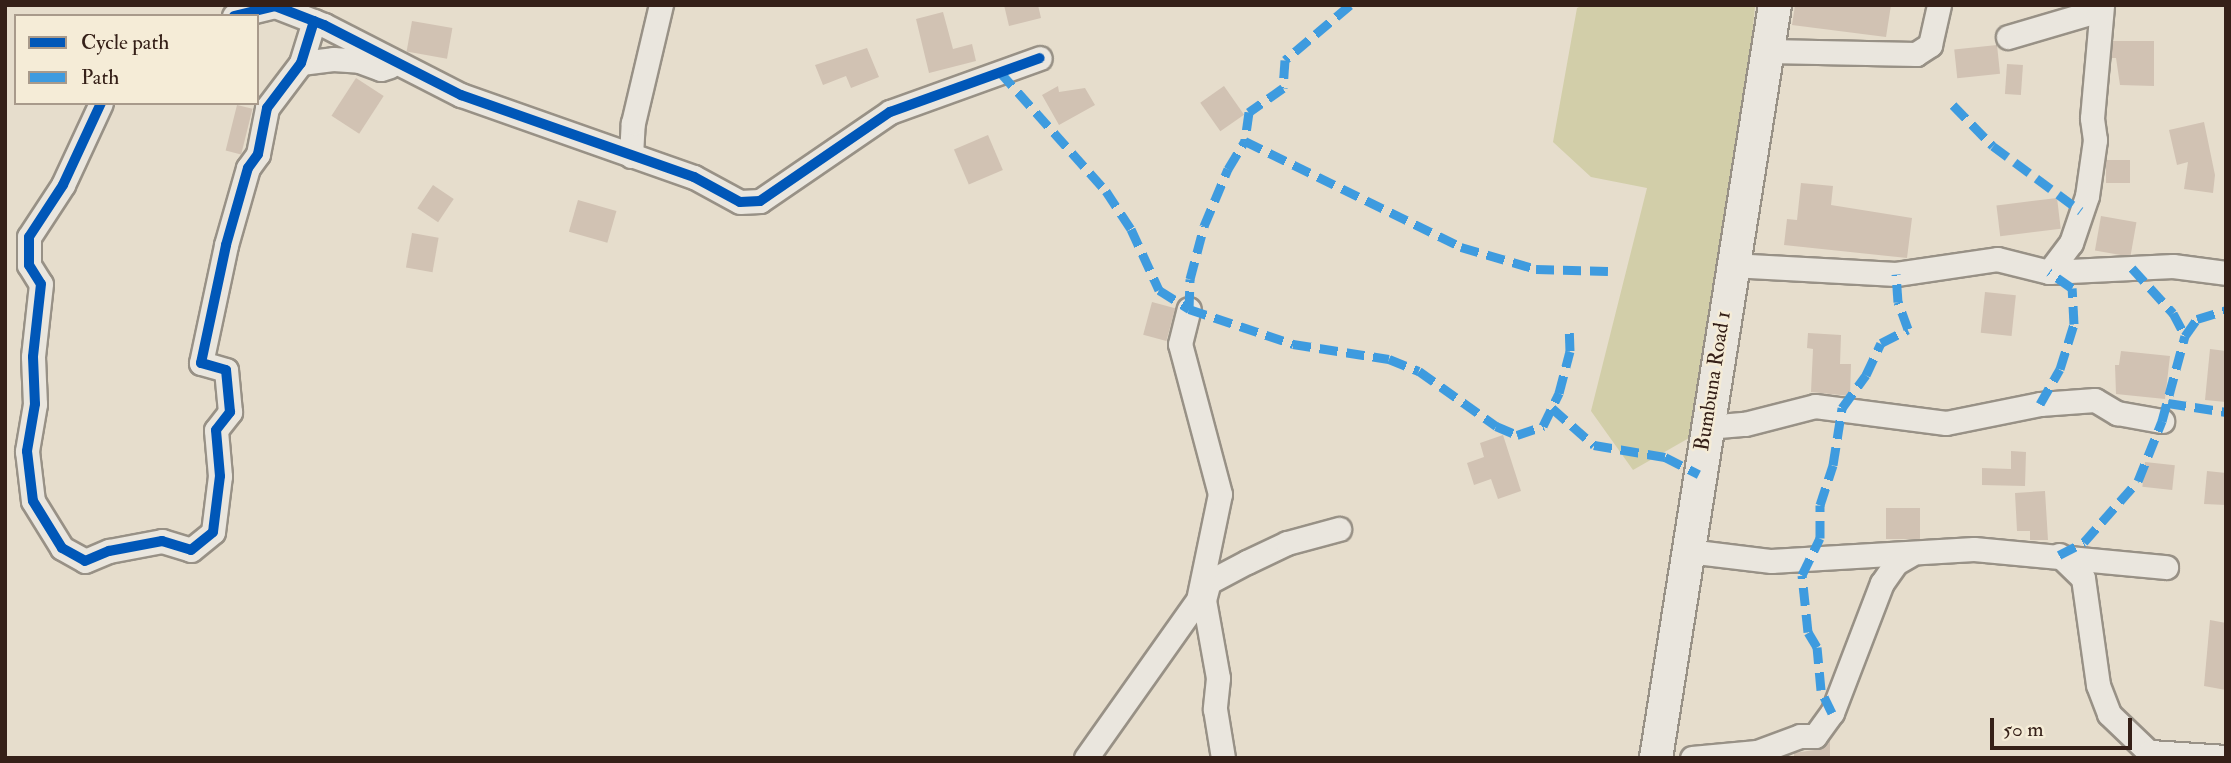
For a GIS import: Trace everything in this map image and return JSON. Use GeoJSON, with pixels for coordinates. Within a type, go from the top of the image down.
{"type":"FeatureCollection","features":[{"type":"Feature","properties":{"kind":"main road","name":"Bumbuna Road 1"},"geometry":{"type":"LineString","coordinates":[[1656,758],[1731,265],[1775,5]]}},
{"type":"Feature","properties":{"kind":"street"},"geometry":{"type":"LineString","coordinates":[[631,156],[633,123],[661,5]]}},
{"type":"Feature","properties":{"kind":"street"},"geometry":{"type":"LineString","coordinates":[[1768,51],[1916,54],[1930,45],[1939,5]]}},
{"type":"Feature","properties":{"kind":"street"},"geometry":{"type":"LineString","coordinates":[[242,14],[275,6],[314,21],[461,95],[694,177],[740,202],[761,201],[890,112],[1040,58]]}},
{"type":"Feature","properties":{"kind":"street"},"geometry":{"type":"LineString","coordinates":[[2008,37],[2101,7],[2092,118],[2095,140],[2087,196],[2071,243],[2049,272]]}},
{"type":"Feature","properties":{"kind":"street"},"geometry":{"type":"LineString","coordinates":[[100,105],[63,185],[29,237],[29,265],[41,284],[33,357],[35,404],[27,451],[33,501],[62,548],[85,561],[109,551],[162,541],[191,550],[213,532],[220,477],[216,430],[230,412],[226,370],[201,363],[226,245],[248,168],[258,153],[267,108],[301,63],[314,21]]}},
{"type":"Feature","properties":{"kind":"street"},"geometry":{"type":"LineString","coordinates":[[301,63],[359,61],[381,69],[400,63]]}},
{"type":"Feature","properties":{"kind":"street"},"geometry":{"type":"LineString","coordinates":[[1731,265],[1896,274],[1997,259],[2049,272],[2173,266],[2226,273]]}},
{"type":"Feature","properties":{"kind":"street"},"geometry":{"type":"LineString","coordinates":[[1189,309],[1180,344],[1220,494],[1203,591],[1218,678],[1215,709],[1223,758]]}},
{"type":"Feature","properties":{"kind":"street"},"geometry":{"type":"LineString","coordinates":[[1707,427],[1745,424],[1815,406],[1946,423],[2040,404],[2095,400],[2118,413],[2162,421]]}},
{"type":"Feature","properties":{"kind":"street"},"geometry":{"type":"LineString","coordinates":[[1086,758],[1203,591],[1287,543],[1339,529]]}},
{"type":"Feature","properties":{"kind":"street"},"geometry":{"type":"LineString","coordinates":[[1688,551],[1771,561],[1910,555],[1975,549],[2043,558],[2059,555],[2165,567]]}},
{"type":"Feature","properties":{"kind":"street"},"geometry":{"type":"LineString","coordinates":[[1692,758],[1756,752],[1800,736],[1815,736],[1832,713],[1882,583],[1896,563],[1910,555]]}},
{"type":"Feature","properties":{"kind":"street"},"geometry":{"type":"LineString","coordinates":[[2059,555],[2083,578],[2098,685],[2109,715],[2153,755],[2226,757]]}},
{"type":"Feature","properties":{"kind":"shaded area"},"geometry":{"type":"Polygon","coordinates":[[[1583,5],[1755,7],[1744,115],[1696,434],[1633,470],[1591,411],[1647,188],[1591,177],[1553,142],[1577,8],[1583,5]]]}},
{"type":"Feature","properties":{"kind":"building"},"geometry":{"type":"Polygon","coordinates":[[[1004,5],[1038,5],[1041,18],[1009,26],[1004,5]]]}},
{"type":"Feature","properties":{"kind":"building"},"geometry":{"type":"Polygon","coordinates":[[[1795,5],[1891,5],[1886,37],[1792,25],[1795,5]]]}},
{"type":"Feature","properties":{"kind":"building"},"geometry":{"type":"Polygon","coordinates":[[[943,12],[953,49],[972,44],[976,61],[929,73],[916,19],[943,12]]]}},
{"type":"Feature","properties":{"kind":"building"},"geometry":{"type":"Polygon","coordinates":[[[412,21],[452,28],[447,59],[407,52],[412,21]]]}},
{"type":"Feature","properties":{"kind":"building"},"geometry":{"type":"Polygon","coordinates":[[[2113,41],[2154,41],[2154,86],[2120,85],[2116,58],[2111,58],[2113,41]]]}},
{"type":"Feature","properties":{"kind":"building"},"geometry":{"type":"Polygon","coordinates":[[[1997,45],[2000,74],[1957,78],[1954,49],[1997,45]]]}},
{"type":"Feature","properties":{"kind":"building"},"geometry":{"type":"Polygon","coordinates":[[[867,48],[879,77],[851,88],[846,76],[823,85],[815,65],[867,48]]]}},
{"type":"Feature","properties":{"kind":"building"},"geometry":{"type":"Polygon","coordinates":[[[2007,64],[2023,65],[2021,95],[2005,94],[2007,64]]]}},
{"type":"Feature","properties":{"kind":"building"},"geometry":{"type":"Polygon","coordinates":[[[356,78],[384,96],[359,134],[331,116],[356,78]]]}},
{"type":"Feature","properties":{"kind":"building"},"geometry":{"type":"Polygon","coordinates":[[[1058,86],[1059,92],[1085,88],[1095,105],[1059,125],[1042,95],[1058,86]]]}},
{"type":"Feature","properties":{"kind":"building"},"geometry":{"type":"Polygon","coordinates":[[[1224,86],[1244,115],[1220,131],[1200,103],[1224,86]]]}},
{"type":"Feature","properties":{"kind":"building"},"geometry":{"type":"Polygon","coordinates":[[[237,105],[253,109],[241,154],[226,151],[237,105]]]}},
{"type":"Feature","properties":{"kind":"building"},"geometry":{"type":"Polygon","coordinates":[[[2204,122],[2215,175],[2213,193],[2184,189],[2188,162],[2177,165],[2169,130],[2204,122]]]}},
{"type":"Feature","properties":{"kind":"building"},"geometry":{"type":"Polygon","coordinates":[[[988,135],[1003,170],[969,184],[954,149],[988,135]]]}},
{"type":"Feature","properties":{"kind":"building"},"geometry":{"type":"Polygon","coordinates":[[[2106,160],[2130,160],[2130,183],[2106,183],[2106,160]]]}},
{"type":"Feature","properties":{"kind":"building"},"geometry":{"type":"Polygon","coordinates":[[[1801,183],[1833,186],[1831,205],[1912,218],[1907,258],[1784,245],[1787,219],[1797,220],[1801,183]]]}},
{"type":"Feature","properties":{"kind":"building"},"geometry":{"type":"Polygon","coordinates":[[[433,185],[454,199],[438,222],[417,208],[433,185]]]}},
{"type":"Feature","properties":{"kind":"building"},"geometry":{"type":"Polygon","coordinates":[[[2057,198],[2061,229],[2000,236],[1996,205],[2057,198]]]}},
{"type":"Feature","properties":{"kind":"building"},"geometry":{"type":"Polygon","coordinates":[[[578,200],[616,211],[607,243],[569,232],[578,200]]]}},
{"type":"Feature","properties":{"kind":"building"},"geometry":{"type":"Polygon","coordinates":[[[2101,216],[2136,222],[2130,257],[2095,250],[2101,216]]]}},
{"type":"Feature","properties":{"kind":"building"},"geometry":{"type":"Polygon","coordinates":[[[412,233],[439,238],[433,272],[406,267],[412,233]]]}},
{"type":"Feature","properties":{"kind":"building"},"geometry":{"type":"Polygon","coordinates":[[[1985,292],[2016,295],[2012,336],[1981,333],[1985,292]]]}},
{"type":"Feature","properties":{"kind":"building"},"geometry":{"type":"Polygon","coordinates":[[[1152,302],[1175,308],[1166,341],[1143,335],[1152,302]]]}},
{"type":"Feature","properties":{"kind":"building"},"geometry":{"type":"Polygon","coordinates":[[[1808,333],[1841,335],[1840,364],[1851,364],[1850,396],[1811,392],[1813,349],[1807,348],[1808,333]]]}},
{"type":"Feature","properties":{"kind":"building"},"geometry":{"type":"Polygon","coordinates":[[[2210,349],[2226,351],[2226,402],[2205,400],[2210,349]]]}},
{"type":"Feature","properties":{"kind":"building"},"geometry":{"type":"Polygon","coordinates":[[[2121,351],[2170,356],[2165,399],[2116,394],[2115,365],[2119,365],[2121,351]]]}},
{"type":"Feature","properties":{"kind":"building"},"geometry":{"type":"Polygon","coordinates":[[[1503,435],[1521,491],[1498,499],[1491,479],[1474,485],[1467,463],[1484,457],[1480,443],[1503,435]]]}},
{"type":"Feature","properties":{"kind":"building"},"geometry":{"type":"Polygon","coordinates":[[[2011,451],[2026,452],[2025,486],[1982,485],[1982,468],[2011,469],[2011,451]]]}},
{"type":"Feature","properties":{"kind":"building"},"geometry":{"type":"Polygon","coordinates":[[[2145,462],[2175,465],[2172,490],[2142,487],[2145,462]]]}},
{"type":"Feature","properties":{"kind":"building"},"geometry":{"type":"Polygon","coordinates":[[[2207,471],[2226,473],[2226,505],[2204,504],[2207,471]]]}},
{"type":"Feature","properties":{"kind":"building"},"geometry":{"type":"Polygon","coordinates":[[[2045,491],[2048,540],[2030,540],[2030,531],[2017,531],[2015,493],[2045,491]]]}},
{"type":"Feature","properties":{"kind":"building"},"geometry":{"type":"Polygon","coordinates":[[[1886,508],[1920,508],[1920,539],[1886,539],[1886,508]]]}},
{"type":"Feature","properties":{"kind":"building"},"geometry":{"type":"Polygon","coordinates":[[[2210,620],[2226,623],[2226,690],[2204,686],[2210,620]]]}},
{"type":"Feature","properties":{"kind":"building"},"geometry":{"type":"Polygon","coordinates":[[[1830,740],[1830,758],[1794,758],[1794,753],[1821,749],[1830,740]]]}},
{"type":"Feature","properties":{"kind":"marked path"},"geometry":{"type":"LineString","coordinates":[[1350,5],[1285,60],[1283,88],[1249,112],[1245,141],[1461,247],[1536,269],[1608,271]]}},
{"type":"Feature","properties":{"kind":"marked path"},"geometry":{"type":"LineString","coordinates":[[1000,72],[1106,191],[1131,229],[1159,290],[1189,309],[1293,344],[1389,359],[1419,371],[1496,426],[1517,435],[1543,426],[1559,393],[1570,351],[1569,327]]}},
{"type":"Feature","properties":{"kind":"marked path"},"geometry":{"type":"LineString","coordinates":[[1953,105],[1993,146],[2081,211]]}},
{"type":"Feature","properties":{"kind":"marked path"},"geometry":{"type":"LineString","coordinates":[[1189,309],[1190,279],[1204,226],[1228,169],[1245,141]]}},
{"type":"Feature","properties":{"kind":"marked path"},"geometry":{"type":"LineString","coordinates":[[2132,268],[2173,313],[2185,336]]}},
{"type":"Feature","properties":{"kind":"marked path"},"geometry":{"type":"LineString","coordinates":[[2040,404],[2060,369],[2074,324],[2072,288],[2049,272]]}},
{"type":"Feature","properties":{"kind":"marked path"},"geometry":{"type":"LineString","coordinates":[[1832,713],[1821,690],[1817,647],[1808,632],[1802,575],[1820,538],[1820,505],[1833,465],[1842,408],[1866,375],[1881,343],[1908,329],[1898,302],[1896,274]]}},
{"type":"Feature","properties":{"kind":"marked path"},"geometry":{"type":"LineString","coordinates":[[2059,555],[2084,542],[2138,481],[2162,421],[2185,336],[2197,319],[2226,310]]}},
{"type":"Feature","properties":{"kind":"marked path"},"geometry":{"type":"LineString","coordinates":[[2168,403],[2226,412]]}},
{"type":"Feature","properties":{"kind":"marked path"},"geometry":{"type":"LineString","coordinates":[[1552,408],[1594,445],[1665,457],[1699,474]]}},
{"type":"Feature","properties":{"kind":"cycle path"},"geometry":{"type":"LineString","coordinates":[[242,14],[275,6],[324,25],[461,95],[694,177],[740,202],[760,201],[890,112],[1040,58]]}},
{"type":"Feature","properties":{"kind":"cycle path"},"geometry":{"type":"LineString","coordinates":[[100,105],[63,185],[29,237],[29,265],[41,284],[33,357],[35,404],[27,451],[33,501],[62,548],[85,561],[109,551],[162,541],[191,550],[213,532],[220,476],[216,430],[230,412],[226,370],[201,363],[226,245],[248,168],[258,154],[267,108],[301,63],[314,21]]}}]}
